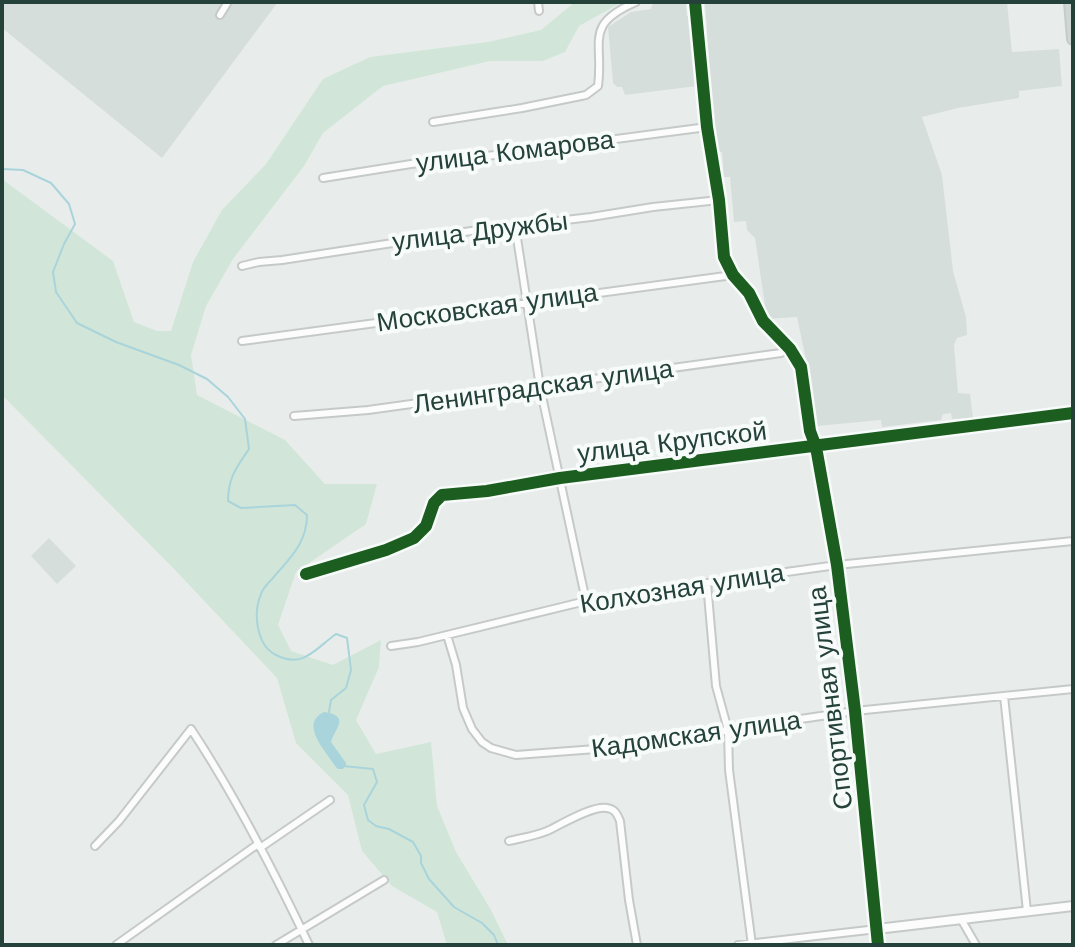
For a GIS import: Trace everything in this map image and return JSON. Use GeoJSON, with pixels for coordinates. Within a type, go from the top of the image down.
{"type":"FeatureCollection","features":[{"type":"Feature","properties":{"kind":"main road"},"geometry":{"type":"LineString","coordinates":[[1070,2],[1073,39]]}},
{"type":"Feature","properties":{"kind":"street"},"geometry":{"type":"LineString","coordinates":[[220,15],[228,2]]}},
{"type":"Feature","properties":{"kind":"street"},"geometry":{"type":"LineString","coordinates":[[538,2],[539,11]]}},
{"type":"Feature","properties":{"kind":"street","name":"улица Комарова"},"geometry":{"type":"LineString","coordinates":[[433,122],[586,95],[598,86],[598,41],[602,24],[617,10],[636,2]]}},
{"type":"Feature","properties":{"kind":"street"},"geometry":{"type":"LineString","coordinates":[[695,2],[724,257],[733,275],[749,293],[763,321],[790,349]]}},
{"type":"Feature","properties":{"kind":"street","name":"улица Комарова"},"geometry":{"type":"LineString","coordinates":[[323,178],[707,127]]}},
{"type":"Feature","properties":{"kind":"street","name":"улица Дружбы"},"geometry":{"type":"LineString","coordinates":[[242,266],[515,225],[719,200]]}},
{"type":"Feature","properties":{"kind":"street"},"geometry":{"type":"LineString","coordinates":[[515,225],[540,387],[586,601]]}},
{"type":"Feature","properties":{"kind":"street","name":"Московская улица"},"geometry":{"type":"LineString","coordinates":[[242,341],[733,275]]}},
{"type":"Feature","properties":{"kind":"street","name":"Ленинградская улица"},"geometry":{"type":"LineString","coordinates":[[294,416],[368,410],[540,387],[781,353],[790,349]]}},
{"type":"Feature","properties":{"kind":"street","name":"Спортивная улица"},"geometry":{"type":"LineString","coordinates":[[790,349],[801,367],[810,431],[816,447],[837,565],[878,945]]}},
{"type":"Feature","properties":{"kind":"street","name":"улица Крупской"},"geometry":{"type":"LineString","coordinates":[[306,574],[409,541],[426,526],[434,503],[442,495],[1073,413]]}},
{"type":"Feature","properties":{"kind":"street","name":"Колхозная улица"},"geometry":{"type":"LineString","coordinates":[[391,646],[586,601],[837,565],[1073,541]]}},
{"type":"Feature","properties":{"kind":"street"},"geometry":{"type":"LineString","coordinates":[[707,583],[716,686],[728,730],[729,770],[752,944]]}},
{"type":"Feature","properties":{"kind":"street","name":"Кадомская улица"},"geometry":{"type":"LineString","coordinates":[[447,635],[468,721],[482,742],[501,752],[516,755],[596,749],[855,711],[1073,689]]}},
{"type":"Feature","properties":{"kind":"street"},"geometry":{"type":"LineString","coordinates":[[1004,696],[1027,911]]}},
{"type":"Feature","properties":{"kind":"street"},"geometry":{"type":"LineString","coordinates":[[95,846],[119,821],[191,729],[277,877],[309,945]]}},
{"type":"Feature","properties":{"kind":"street"},"geometry":{"type":"LineString","coordinates":[[116,945],[330,800]]}},
{"type":"Feature","properties":{"kind":"street"},"geometry":{"type":"LineString","coordinates":[[509,841],[547,831],[601,808],[614,810],[620,821],[637,945]]}},
{"type":"Feature","properties":{"kind":"street"},"geometry":{"type":"LineString","coordinates":[[276,945],[384,880]]}},
{"type":"Feature","properties":{"kind":"street"},"geometry":{"type":"LineString","coordinates":[[738,945],[1073,906]]}},
{"type":"Feature","properties":{"kind":"street"},"geometry":{"type":"LineString","coordinates":[[961,919],[976,945]]}},
{"type":"Feature","properties":{"kind":"shaded area"},"geometry":{"type":"Polygon","coordinates":[[[2,2],[278,2],[162,158],[2,28],[2,2]]]}},
{"type":"Feature","properties":{"kind":"shaded area"},"geometry":{"type":"Polygon","coordinates":[[[653,2],[686,2],[687,16],[691,16],[697,86],[625,95],[622,87],[613,83],[608,27],[631,12],[651,9],[653,2]]]}},
{"type":"Feature","properties":{"kind":"shaded area"},"geometry":{"type":"Polygon","coordinates":[[[705,2],[1007,2],[1012,52],[1059,49],[1062,86],[1019,91],[1019,98],[922,117],[942,175],[953,271],[966,317],[967,335],[957,338],[954,345],[958,393],[970,394],[973,418],[952,419],[951,413],[943,414],[941,420],[882,427],[881,420],[817,426],[797,317],[767,319],[755,238],[747,230],[746,221],[734,222],[730,177],[724,177],[722,152],[715,152],[705,2]]]}},
{"type":"Feature","properties":{"kind":"shaded area"},"geometry":{"type":"Polygon","coordinates":[[[49,538],[76,566],[57,584],[31,556],[49,538]]]}},
{"type":"Feature","properties":{"kind":"green space"},"geometry":{"type":"Polygon","coordinates":[[[575,2],[622,2],[579,26],[565,52],[543,61],[490,61],[383,86],[323,133],[304,166],[233,259],[206,306],[191,355],[197,395],[285,440],[325,484],[377,484],[366,524],[296,572],[278,625],[291,651],[333,665],[381,640],[379,667],[356,720],[376,754],[431,742],[437,806],[456,852],[508,945],[447,945],[437,912],[392,886],[362,851],[348,795],[296,743],[277,678],[2,395],[2,179],[113,261],[134,322],[157,331],[171,331],[193,262],[222,210],[266,164],[323,79],[370,57],[488,42],[541,30],[575,2]]]}},
{"type":"Feature","properties":{"kind":"water"},"geometry":{"type":"Polygon","coordinates":[[[324,712],[337,716],[339,720],[331,742],[346,763],[343,769],[335,766],[316,738],[314,723],[324,712]]]}},
{"type":"Feature","properties":{"kind":"waterway"},"geometry":{"type":"LineString","coordinates":[[2,169],[23,170],[51,183],[69,204],[75,224],[53,272],[56,292],[77,323],[207,379],[228,397],[245,419],[249,449],[231,479],[228,501],[241,508],[295,505],[307,515],[304,534],[296,550],[262,592],[257,610],[258,628],[269,650],[285,659],[294,660],[308,655],[336,634],[347,638],[351,670],[346,688],[331,700],[329,712]]}},
{"type":"Feature","properties":{"kind":"waterway"},"geometry":{"type":"LineString","coordinates":[[343,766],[373,769],[377,782],[364,805],[368,820],[413,842],[429,879],[454,907],[482,923],[494,935],[498,945]]}},
{"type":"Feature","properties":{"kind":"cycle path"},"geometry":{"type":"LineString","coordinates":[[695,2],[724,257],[733,275],[749,293],[763,321],[790,349],[801,367],[810,431],[816,447],[837,565],[878,945]]}},
{"type":"Feature","properties":{"kind":"cycle path"},"geometry":{"type":"LineString","coordinates":[[306,574],[386,550],[414,538],[426,526],[434,503],[442,495],[1073,413]]}}]}
